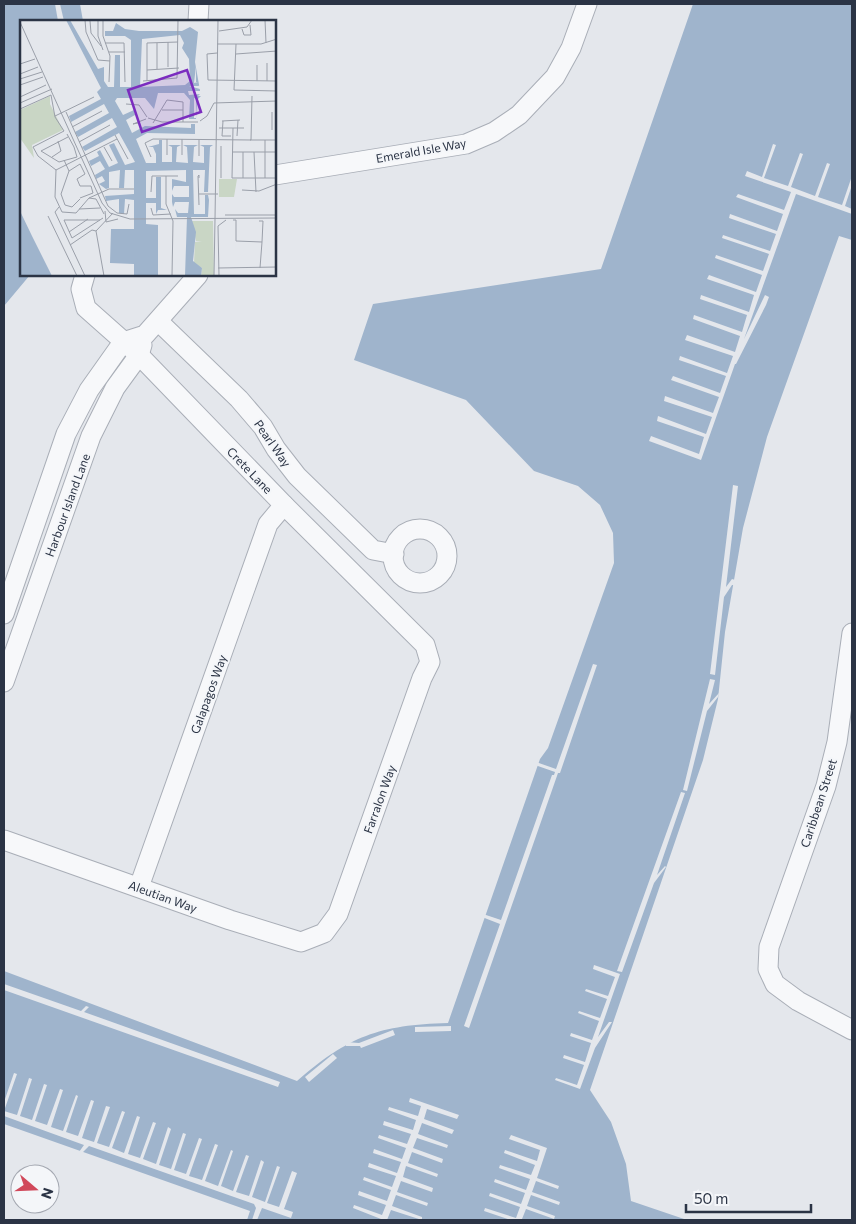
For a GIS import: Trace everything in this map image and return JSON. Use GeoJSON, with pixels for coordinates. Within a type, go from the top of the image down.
{"type":"FeatureCollection","features":[{"type":"Feature","properties":{"kind":"street"},"geometry":{"type":"LineString","coordinates":[[198,20],[199,4]]}},
{"type":"Feature","properties":{"kind":"street","name":"Emerald Isle Way"},"geometry":{"type":"LineString","coordinates":[[276,175],[466,144],[494,132],[519,115],[555,77],[571,48],[587,4]]}},
{"type":"Feature","properties":{"kind":"street","name":"Crete Lane"},"geometry":{"type":"LineString","coordinates":[[85,276],[81,289],[86,308],[139,355],[284,505],[425,645],[430,662]]}},
{"type":"Feature","properties":{"kind":"street","name":"Harbour Island Lane"},"geometry":{"type":"LineString","coordinates":[[4,682],[91,436],[115,388],[139,355],[145,335],[197,276]]}},
{"type":"Feature","properties":{"kind":"street","name":"Pearl Way"},"geometry":{"type":"LineString","coordinates":[[158,321],[239,400],[263,427],[276,449],[296,476],[373,550],[394,554]]}},
{"type":"Feature","properties":{"kind":"street","name":"Harbour Island Lane"},"geometry":{"type":"LineString","coordinates":[[4,614],[66,434],[89,390],[123,342],[145,335]]}},
{"type":"Feature","properties":{"kind":"street","name":"Galapagos Way"},"geometry":{"type":"LineString","coordinates":[[139,887],[268,524],[284,505]]}},
{"type":"Feature","properties":{"kind":"street","name":"Caribbean Street"},"geometry":{"type":"LineString","coordinates":[[852,633],[837,742],[826,786],[813,826],[793,876],[769,947],[768,969],[775,984],[798,1001],[852,1030]]}},
{"type":"Feature","properties":{"kind":"street","name":"Farralon Way"},"geometry":{"type":"LineString","coordinates":[[324,933],[338,914],[422,678],[430,662]]}},
{"type":"Feature","properties":{"kind":"street","name":"Aleutian Way"},"geometry":{"type":"LineString","coordinates":[[4,840],[230,920],[301,942],[324,933]]}},
{"type":"Feature","properties":{"kind":"water"},"geometry":{"type":"Polygon","coordinates":[[[4,4],[80,4],[83,20],[20,20],[20,276],[29,276],[4,306],[4,4]]]}},
{"type":"Feature","properties":{"kind":"water"},"geometry":{"type":"Polygon","coordinates":[[[693,4],[852,4],[852,240],[839,236],[767,437],[743,528],[725,632],[718,699],[703,760],[590,1090],[611,1122],[626,1164],[631,1201],[687,1220],[247,1220],[250,1211],[4,1124],[4,971],[297,1081],[333,1053],[349,1043],[366,1036],[384,1030],[424,1024],[448,1023],[540,759],[548,748],[614,563],[613,533],[600,505],[578,486],[534,471],[466,400],[354,360],[373,304],[601,269],[693,4]]]}},
{"type":"Feature","properties":{"kind":"pier"},"geometry":{"type":"Polygon","coordinates":[[[55,4],[60,4],[64,20],[58,20],[55,4]]]}},
{"type":"Feature","properties":{"kind":"pier"},"geometry":{"type":"Polygon","coordinates":[[[773,144],[776,145],[764,178],[788,186],[800,153],[803,154],[791,187],[815,196],[827,163],[830,164],[818,197],[842,205],[852,176],[852,185],[845,206],[852,209],[852,214],[796,194],[744,339],[765,295],[769,297],[735,364],[701,460],[649,441],[651,436],[699,454],[704,437],[657,421],[658,416],[706,434],[712,417],[664,401],[665,396],[713,413],[719,397],[671,380],[673,376],[720,393],[726,376],[679,360],[680,356],[727,373],[733,356],[685,340],[687,335],[735,352],[740,336],[693,319],[694,315],[742,332],[747,315],[700,299],[701,295],[749,312],[754,295],[707,279],[709,275],[756,292],[762,275],[715,258],[716,255],[763,271],[769,254],[722,238],[723,235],[770,251],[776,234],[729,218],[730,214],[777,231],[783,214],[736,197],[738,194],[784,210],[791,192],[745,176],[747,171],[762,177],[773,144]]]}},
{"type":"Feature","properties":{"kind":"pier"},"geometry":{"type":"Polygon","coordinates":[[[733,485],[738,486],[726,587],[732,579],[735,580],[734,585],[732,585],[724,597],[715,675],[710,674],[733,485]]]}},
{"type":"Feature","properties":{"kind":"pier"},"geometry":{"type":"Polygon","coordinates":[[[593,664],[597,665],[469,1028],[464,1026],[500,924],[482,917],[483,914],[501,920],[552,775],[555,772],[535,765],[536,762],[556,769],[593,664]]]}},
{"type":"Feature","properties":{"kind":"pier"},"geometry":{"type":"Polygon","coordinates":[[[710,679],[715,680],[709,704],[719,693],[707,711],[687,791],[683,790],[710,679]]]}},
{"type":"Feature","properties":{"kind":"pier"},"geometry":{"type":"Polygon","coordinates":[[[681,792],[685,793],[657,875],[666,867],[654,883],[622,972],[617,971],[681,792]]]}},
{"type":"Feature","properties":{"kind":"pier"},"geometry":{"type":"Polygon","coordinates":[[[594,965],[620,974],[598,1037],[609,1022],[612,1022],[595,1048],[580,1089],[555,1080],[556,1078],[577,1085],[584,1065],[563,1058],[564,1055],[585,1062],[591,1043],[570,1036],[571,1033],[592,1040],[599,1021],[578,1013],[579,1011],[600,1018],[607,999],[585,991],[586,989],[608,996],[615,977],[593,969],[594,965]]]}},
{"type":"Feature","properties":{"kind":"pier"},"geometry":{"type":"Polygon","coordinates":[[[4,984],[81,1011],[86,1006],[89,1007],[84,1012],[280,1082],[278,1087],[4,990],[4,984]]]}},
{"type":"Feature","properties":{"kind":"pier"},"geometry":{"type":"Polygon","coordinates":[[[451,1026],[451,1031],[415,1032],[415,1027],[451,1026]]]}},
{"type":"Feature","properties":{"kind":"pier"},"geometry":{"type":"Polygon","coordinates":[[[393,1030],[395,1035],[361,1048],[360,1046],[346,1046],[346,1042],[359,1043],[393,1030]]]}},
{"type":"Feature","properties":{"kind":"pier"},"geometry":{"type":"Polygon","coordinates":[[[333,1054],[337,1058],[309,1082],[305,1077],[333,1054]]]}},
{"type":"Feature","properties":{"kind":"pier"},"geometry":{"type":"Polygon","coordinates":[[[14,1073],[17,1074],[4,1111],[4,1102],[14,1073]]]}},
{"type":"Feature","properties":{"kind":"pier"},"geometry":{"type":"Polygon","coordinates":[[[29,1078],[32,1079],[20,1116],[32,1120],[44,1084],[47,1085],[35,1121],[47,1125],[60,1089],[63,1090],[51,1127],[63,1131],[76,1095],[78,1096],[66,1132],[78,1136],[91,1100],[94,1101],[82,1138],[94,1142],[106,1106],[110,1107],[97,1143],[109,1147],[122,1111],[125,1112],[112,1148],[124,1153],[137,1116],[140,1117],[128,1154],[140,1158],[153,1122],[156,1123],[143,1159],[156,1164],[168,1127],[171,1129],[159,1165],[171,1169],[183,1133],[186,1134],[174,1170],[186,1174],[199,1138],[202,1139],[189,1176],[202,1180],[215,1144],[218,1145],[205,1181],[218,1186],[231,1150],[233,1151],[221,1186],[233,1191],[246,1155],[249,1156],[236,1192],[249,1196],[261,1160],[264,1162],[252,1197],[265,1202],[277,1166],[280,1167],[267,1203],[279,1207],[292,1171],[297,1173],[284,1209],[293,1212],[291,1218],[262,1208],[257,1220],[252,1220],[256,1208],[254,1204],[89,1146],[82,1153],[79,1152],[84,1145],[4,1116],[4,1111],[17,1115],[29,1078]]]}},
{"type":"Feature","properties":{"kind":"pier"},"geometry":{"type":"Polygon","coordinates":[[[410,1098],[459,1115],[457,1119],[427,1109],[424,1119],[454,1130],[452,1134],[422,1123],[418,1134],[448,1145],[447,1148],[417,1138],[413,1148],[443,1159],[442,1163],[412,1152],[408,1163],[438,1174],[437,1177],[406,1166],[403,1177],[433,1188],[432,1192],[401,1181],[397,1192],[428,1203],[427,1206],[396,1195],[392,1206],[422,1217],[422,1220],[391,1210],[387,1220],[380,1220],[353,1208],[354,1205],[382,1215],[386,1205],[358,1195],[359,1191],[387,1201],[391,1190],[363,1180],[364,1177],[392,1187],[396,1176],[368,1167],[369,1163],[397,1173],[401,1162],[373,1153],[374,1149],[402,1159],[406,1148],[378,1138],[379,1135],[407,1144],[411,1134],[383,1125],[384,1121],[413,1130],[416,1120],[388,1110],[389,1107],[418,1116],[421,1106],[409,1102],[410,1098]]]}},
{"type":"Feature","properties":{"kind":"pier"},"geometry":{"type":"Polygon","coordinates":[[[511,1135],[547,1148],[537,1178],[559,1186],[558,1189],[536,1181],[532,1192],[560,1202],[559,1205],[531,1195],[527,1206],[555,1216],[554,1219],[526,1209],[523,1220],[511,1220],[484,1211],[485,1208],[516,1218],[520,1207],[489,1196],[490,1193],[521,1204],[525,1193],[494,1182],[495,1179],[526,1190],[530,1179],[499,1168],[500,1165],[531,1175],[535,1165],[504,1153],[505,1150],[537,1161],[540,1150],[509,1139],[511,1135]]]}}]}
